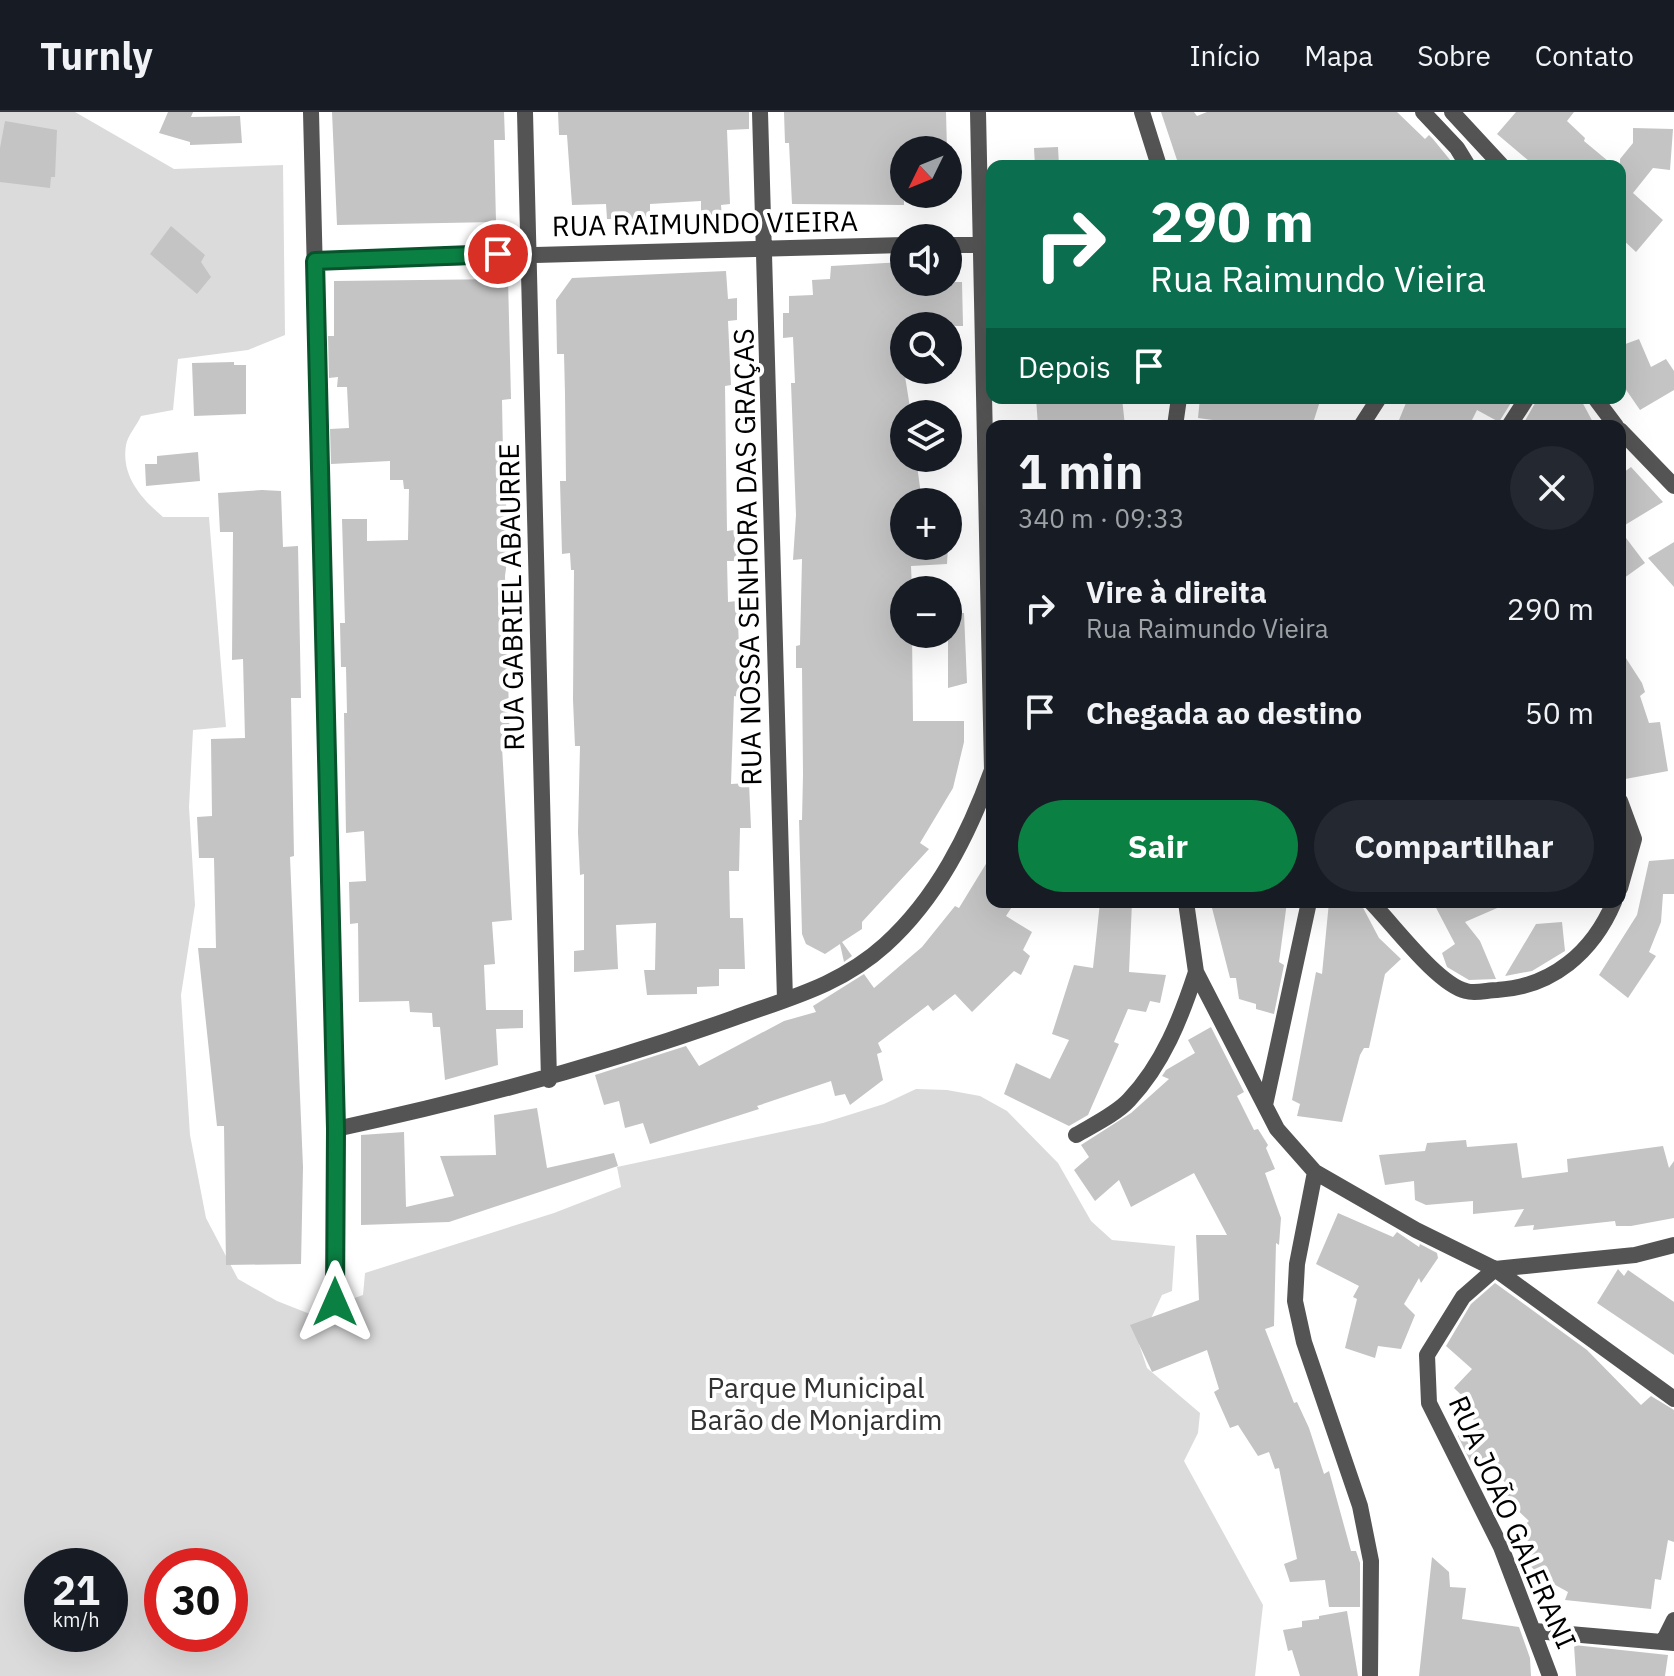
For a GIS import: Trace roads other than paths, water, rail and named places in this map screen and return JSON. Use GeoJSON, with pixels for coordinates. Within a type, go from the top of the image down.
{"type":"FeatureCollection","features":[{"type":"Feature","properties":{"kind":"street"},"geometry":{"type":"LineString","coordinates":[[311,112],[336,1129],[335,1302]]}},
{"type":"Feature","properties":{"kind":"street","name":"RUA GABRIEL ABAURRE"},"geometry":{"type":"LineString","coordinates":[[525,112],[549,1080]]}},
{"type":"Feature","properties":{"kind":"street","name":"RUA NOSSA SENHORA DAS GRAÇAS"},"geometry":{"type":"LineString","coordinates":[[760,112],[785,1000]]}},
{"type":"Feature","properties":{"kind":"street"},"geometry":{"type":"LineString","coordinates":[[978,112],[986,484]]}},
{"type":"Feature","properties":{"kind":"street"},"geometry":{"type":"LineString","coordinates":[[1142,112],[1157,160]]}},
{"type":"Feature","properties":{"kind":"street"},"geometry":{"type":"LineString","coordinates":[[1423,112],[1464,160]]}},
{"type":"Feature","properties":{"kind":"street"},"geometry":{"type":"LineString","coordinates":[[1452,112],[1496,160]]}},
{"type":"Feature","properties":{"kind":"street","name":"RUA RAIMUNDO VIEIRA"},"geometry":{"type":"LineString","coordinates":[[315,261],[890,245]]}},
{"type":"Feature","properties":{"kind":"street"},"geometry":{"type":"LineString","coordinates":[[962,245],[981,245]]}},
{"type":"Feature","properties":{"kind":"street"},"geometry":{"type":"LineString","coordinates":[[1600,404],[1612,420]]}},
{"type":"Feature","properties":{"kind":"street"},"geometry":{"type":"LineString","coordinates":[[1626,436],[1674,486]]}},
{"type":"Feature","properties":{"kind":"street"},"geometry":{"type":"LineString","coordinates":[[336,1129],[549,1080],[837,981],[886,944],[934,888],[972,827],[986,787]]}},
{"type":"Feature","properties":{"kind":"street"},"geometry":{"type":"LineString","coordinates":[[1626,817],[1634,839],[1626,867]]}},
{"type":"Feature","properties":{"kind":"street"},"geometry":{"type":"LineString","coordinates":[[1187,908],[1196,972],[1287,1143],[1315,1172],[1416,1230],[1495,1269],[1674,1399]]}},
{"type":"Feature","properties":{"kind":"street"},"geometry":{"type":"LineString","coordinates":[[1265,1105],[1308,908]]}},
{"type":"Feature","properties":{"kind":"street"},"geometry":{"type":"LineString","coordinates":[[1377,908],[1447,981],[1467,992],[1517,989],[1575,961],[1594,937],[1611,908]]}},
{"type":"Feature","properties":{"kind":"street"},"geometry":{"type":"LineString","coordinates":[[1076,1135],[1128,1102],[1164,1052],[1179,1022],[1196,972]]}},
{"type":"Feature","properties":{"kind":"street"},"geometry":{"type":"LineString","coordinates":[[1315,1172],[1297,1264],[1295,1301],[1308,1355],[1356,1494],[1371,1561],[1370,1676]]}},
{"type":"Feature","properties":{"kind":"street"},"geometry":{"type":"LineString","coordinates":[[1495,1269],[1635,1255],[1674,1245]]}},
{"type":"Feature","properties":{"kind":"street","name":"RUA JOÃO GALERANI"},"geometry":{"type":"LineString","coordinates":[[1495,1269],[1463,1297],[1427,1355],[1429,1403],[1501,1547],[1550,1676]]}},
{"type":"Feature","properties":{"kind":"street"},"geometry":{"type":"LineString","coordinates":[[1535,1631],[1669,1642],[1674,1620]]}},
{"type":"Feature","properties":{"kind":"park label","name":"Parque Municipal Barão de Monjardim"},"geometry":{"type":"Point","coordinates":[816,1403]}}]}
